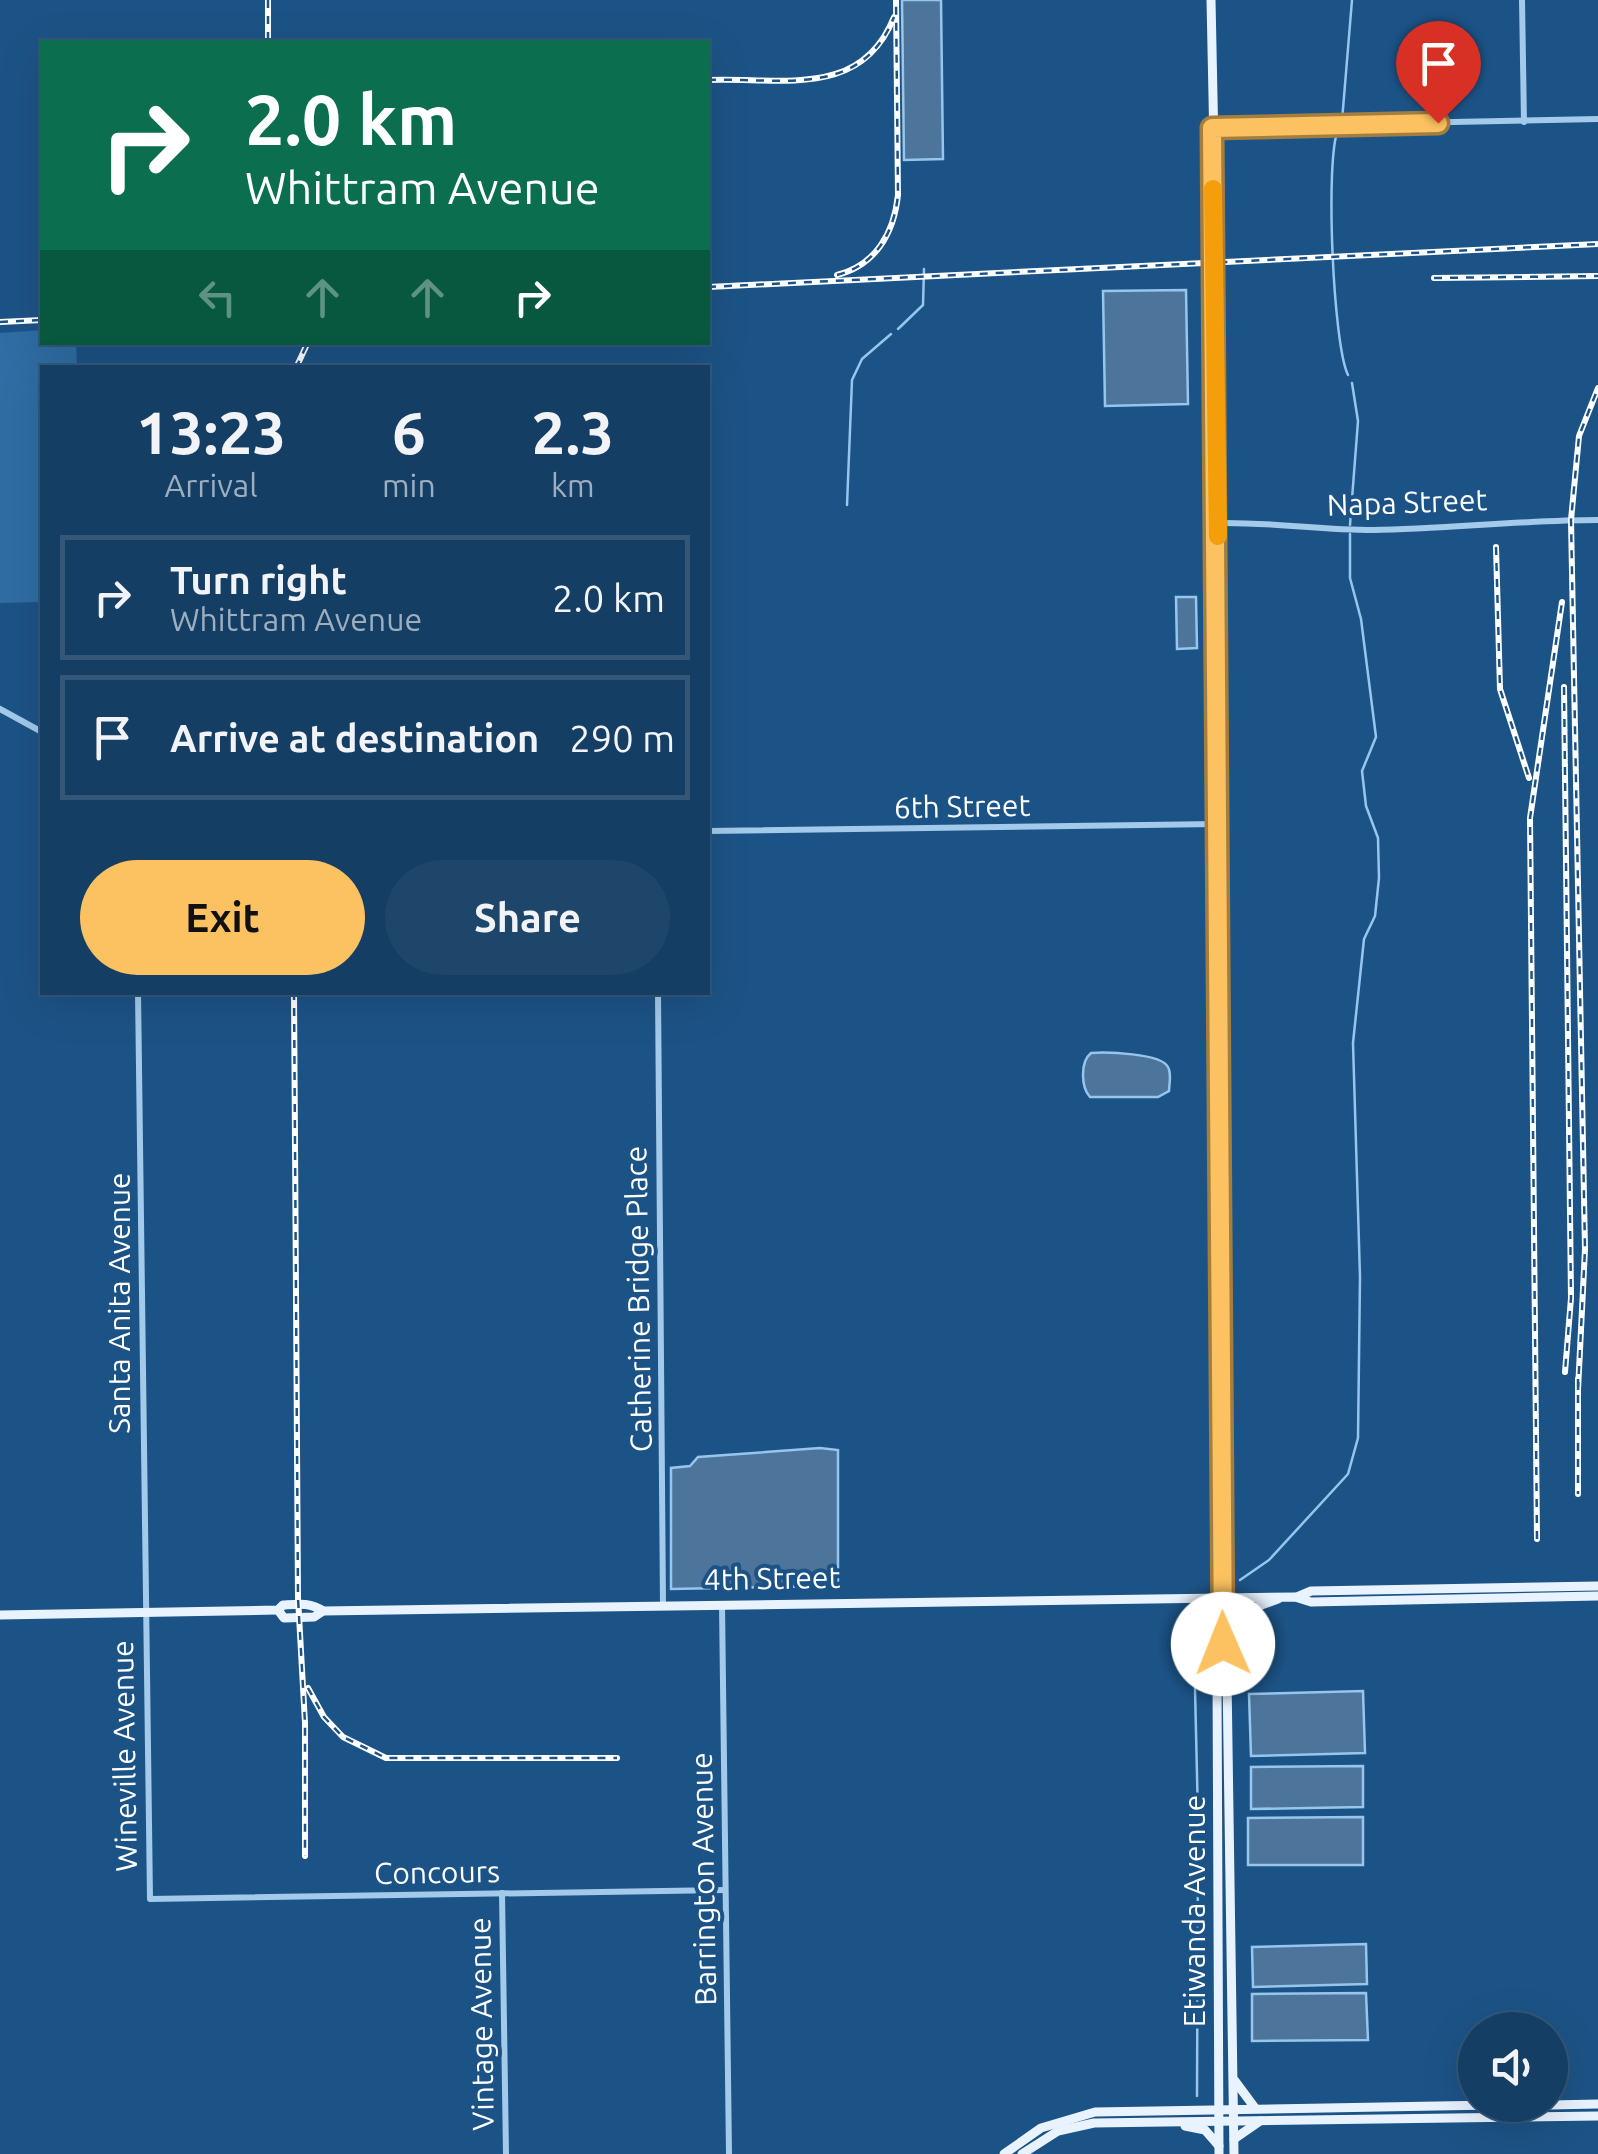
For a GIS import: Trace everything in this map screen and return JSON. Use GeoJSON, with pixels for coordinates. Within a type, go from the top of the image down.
{"type":"FeatureCollection","features":[{"type":"Feature","properties":{"kind":"main road","name":"Etiwanda Avenue"},"geometry":{"type":"LineString","coordinates":[[1211,0],[1213,237],[1209,242],[1218,522],[1222,1598],[1223,1670],[1227,1678],[1234,2154]]}},
{"type":"Feature","properties":{"kind":"main road"},"geometry":{"type":"LineString","coordinates":[[1295,1597],[1311,1591],[1598,1586]]}},
{"type":"Feature","properties":{"kind":"main road"},"geometry":{"type":"LineString","coordinates":[[1295,1597],[1311,1602],[1598,1596]]}},
{"type":"Feature","properties":{"kind":"main road"},"geometry":{"type":"LineString","coordinates":[[1223,1644],[1239,1615],[1282,1597]]}},
{"type":"Feature","properties":{"kind":"main road","name":"4th Street"},"geometry":{"type":"LineString","coordinates":[[1,1615],[278,1610],[284,1618],[314,1617],[323,1611],[1295,1597]]}},
{"type":"Feature","properties":{"kind":"main road","name":"Etiwanda Avenue"},"geometry":{"type":"LineString","coordinates":[[1219,2150],[1217,1677],[1223,1670]]}},
{"type":"Feature","properties":{"kind":"main road"},"geometry":{"type":"LineString","coordinates":[[1234,2078],[1255,2108]]}},
{"type":"Feature","properties":{"kind":"main road"},"geometry":{"type":"LineString","coordinates":[[1568,2104],[1598,2104]]}},
{"type":"Feature","properties":{"kind":"main road"},"geometry":{"type":"LineString","coordinates":[[1234,2115],[1255,2108],[1458,2105]]}},
{"type":"Feature","properties":{"kind":"main road"},"geometry":{"type":"LineString","coordinates":[[1108,2122],[1112,2115],[1148,2110]]}},
{"type":"Feature","properties":{"kind":"main road"},"geometry":{"type":"LineString","coordinates":[[1004,2154],[1059,2120],[1095,2112],[1148,2110],[1262,2120],[1598,2116]]}},
{"type":"Feature","properties":{"kind":"main road"},"geometry":{"type":"LineString","coordinates":[[1022,2154],[1058,2131],[1108,2122],[1166,2122],[1220,2115]]}},
{"type":"Feature","properties":{"kind":"main road"},"geometry":{"type":"LineString","coordinates":[[1234,2139],[1262,2120]]}},
{"type":"Feature","properties":{"kind":"main road"},"geometry":{"type":"LineString","coordinates":[[1166,2122],[1205,2130],[1219,2150]]}},
{"type":"Feature","properties":{"kind":"street"},"geometry":{"type":"LineString","coordinates":[[1522,0],[1524,122]]}},
{"type":"Feature","properties":{"kind":"street"},"geometry":{"type":"LineString","coordinates":[[1212,128],[1598,119]]}},
{"type":"Feature","properties":{"kind":"street","name":"Napa Street"},"geometry":{"type":"LineString","coordinates":[[1218,522],[1370,530],[1434,529],[1484,521],[1598,520]]}},
{"type":"Feature","properties":{"kind":"street"},"geometry":{"type":"LineString","coordinates":[[0,709],[40,731]]}},
{"type":"Feature","properties":{"kind":"street","name":"6th Street"},"geometry":{"type":"LineString","coordinates":[[710,832],[1217,824]]}},
{"type":"Feature","properties":{"kind":"street","name":"Santa Anita Avenue"},"geometry":{"type":"LineString","coordinates":[[138,995],[144,1612]]}},
{"type":"Feature","properties":{"kind":"street","name":"Catherine Bridge Place"},"geometry":{"type":"LineString","coordinates":[[658,995],[663,1605]]}},
{"type":"Feature","properties":{"kind":"street","name":"Barrington Avenue"},"geometry":{"type":"LineString","coordinates":[[722,1604],[729,2154]]}},
{"type":"Feature","properties":{"kind":"street","name":"Wineville Avenue"},"geometry":{"type":"LineString","coordinates":[[144,1612],[150,1900]]}},
{"type":"Feature","properties":{"kind":"street","name":"Concours"},"geometry":{"type":"LineString","coordinates":[[150,1900],[725,1890]]}},
{"type":"Feature","properties":{"kind":"street","name":"Vintage Avenue"},"geometry":{"type":"LineString","coordinates":[[502,1893],[506,2154]]}},
{"type":"Feature","properties":{"kind":"shaded area"},"geometry":{"type":"Polygon","coordinates":[[[902,0],[941,0],[943,159],[904,160],[902,0]]]}},
{"type":"Feature","properties":{"kind":"shaded area"},"geometry":{"type":"Polygon","coordinates":[[[1186,290],[1188,404],[1105,406],[1103,291],[1186,290]]]}},
{"type":"Feature","properties":{"kind":"shaded area"},"geometry":{"type":"Polygon","coordinates":[[[40,330],[40,345],[76,345],[77,365],[40,365],[40,602],[0,603],[0,333],[40,330]]]}},
{"type":"Feature","properties":{"kind":"shaded area"},"geometry":{"type":"Polygon","coordinates":[[[1176,597],[1196,597],[1197,648],[1177,649],[1176,597]]]}},
{"type":"Feature","properties":{"kind":"shaded area"},"geometry":{"type":"Polygon","coordinates":[[[1091,1053],[1132,1054],[1163,1062],[1170,1073],[1169,1091],[1158,1097],[1090,1097],[1083,1075],[1091,1053]]]}},
{"type":"Feature","properties":{"kind":"shaded area"},"geometry":{"type":"Polygon","coordinates":[[[838,1450],[838,1586],[671,1589],[671,1468],[690,1466],[698,1457],[838,1450]]]}},
{"type":"Feature","properties":{"kind":"shaded area"},"geometry":{"type":"Polygon","coordinates":[[[1363,1691],[1365,1753],[1251,1756],[1249,1694],[1363,1691]]]}},
{"type":"Feature","properties":{"kind":"shaded area"},"geometry":{"type":"Polygon","coordinates":[[[1363,1766],[1363,1807],[1251,1809],[1251,1767],[1363,1766]]]}},
{"type":"Feature","properties":{"kind":"shaded area"},"geometry":{"type":"Polygon","coordinates":[[[1363,1817],[1363,1865],[1248,1865],[1248,1818],[1363,1817]]]}},
{"type":"Feature","properties":{"kind":"shaded area"},"geometry":{"type":"Polygon","coordinates":[[[1366,1944],[1367,1984],[1253,1987],[1252,1947],[1366,1944]]]}},
{"type":"Feature","properties":{"kind":"shaded area"},"geometry":{"type":"Polygon","coordinates":[[[1366,1993],[1368,2040],[1252,2041],[1252,1994],[1366,1993]]]}},
{"type":"Feature","properties":{"kind":"waterway"},"geometry":{"type":"LineString","coordinates":[[1342,121],[1352,0]]}},
{"type":"Feature","properties":{"kind":"waterway"},"geometry":{"type":"LineString","coordinates":[[1338,130],[1332,176],[1332,252],[1338,328],[1348,375]]}},
{"type":"Feature","properties":{"kind":"waterway"},"geometry":{"type":"LineString","coordinates":[[898,329],[923,305],[924,269]]}},
{"type":"Feature","properties":{"kind":"waterway"},"geometry":{"type":"LineString","coordinates":[[847,505],[852,380],[862,359],[891,334]]}},
{"type":"Feature","properties":{"kind":"waterway"},"geometry":{"type":"LineString","coordinates":[[1350,525],[1358,421],[1352,383]]}},
{"type":"Feature","properties":{"kind":"waterway"},"geometry":{"type":"LineString","coordinates":[[1240,1580],[1269,1560],[1348,1474],[1358,1438],[1360,1277],[1353,1043],[1364,939],[1375,916],[1379,878],[1378,838],[1366,806],[1362,771],[1376,737],[1361,619],[1350,578],[1350,534]]}},
{"type":"Feature","properties":{"kind":"waterway"},"geometry":{"type":"LineString","coordinates":[[1198,1818],[1194,1645],[1200,1621]]}},
{"type":"Feature","properties":{"kind":"waterway"},"geometry":{"type":"LineString","coordinates":[[1197,2096],[1198,1849]]}},
{"type":"Feature","properties":{"kind":"railway"},"geometry":{"type":"LineString","coordinates":[[268,0],[268,40]]}},
{"type":"Feature","properties":{"kind":"railway"},"geometry":{"type":"LineString","coordinates":[[837,275],[862,264],[881,246],[896,209],[896,0]]}},
{"type":"Feature","properties":{"kind":"railway"},"geometry":{"type":"LineString","coordinates":[[710,80],[790,81],[840,73],[861,61],[879,43],[894,17]]}},
{"type":"Feature","properties":{"kind":"railway"},"geometry":{"type":"LineString","coordinates":[[710,287],[1598,244]]}},
{"type":"Feature","properties":{"kind":"railway"},"geometry":{"type":"LineString","coordinates":[[1434,278],[1598,276]]}},
{"type":"Feature","properties":{"kind":"railway"},"geometry":{"type":"LineString","coordinates":[[0,322],[40,320]]}},
{"type":"Feature","properties":{"kind":"railway"},"geometry":{"type":"LineString","coordinates":[[297,365],[307,345]]}},
{"type":"Feature","properties":{"kind":"railway"},"geometry":{"type":"LineString","coordinates":[[1578,1390],[1585,1249],[1571,520],[1579,436],[1598,388]]}},
{"type":"Feature","properties":{"kind":"railway"},"geometry":{"type":"LineString","coordinates":[[1496,547],[1500,689],[1529,778]]}},
{"type":"Feature","properties":{"kind":"railway"},"geometry":{"type":"LineString","coordinates":[[1537,1539],[1530,818],[1562,602]]}},
{"type":"Feature","properties":{"kind":"railway"},"geometry":{"type":"LineString","coordinates":[[1564,687],[1571,1298],[1565,1372]]}},
{"type":"Feature","properties":{"kind":"railway"},"geometry":{"type":"LineString","coordinates":[[294,995],[298,1598],[305,1723],[305,1856]]}},
{"type":"Feature","properties":{"kind":"railway"},"geometry":{"type":"LineString","coordinates":[[1578,1379],[1578,1494]]}},
{"type":"Feature","properties":{"kind":"railway"},"geometry":{"type":"LineString","coordinates":[[308,1688],[324,1717],[343,1737],[386,1758],[617,1758]]}},
{"type":"Feature","properties":{"kind":"slow traffic"},"geometry":{"type":"LineString","coordinates":[[1213,189],[1218,536]]}},
{"type":"Feature","properties":{"kind":"route"},"geometry":{"type":"LineString","coordinates":[[1223,1644],[1218,522],[1213,278],[1216,242],[1212,128],[1438,123]]}}]}
